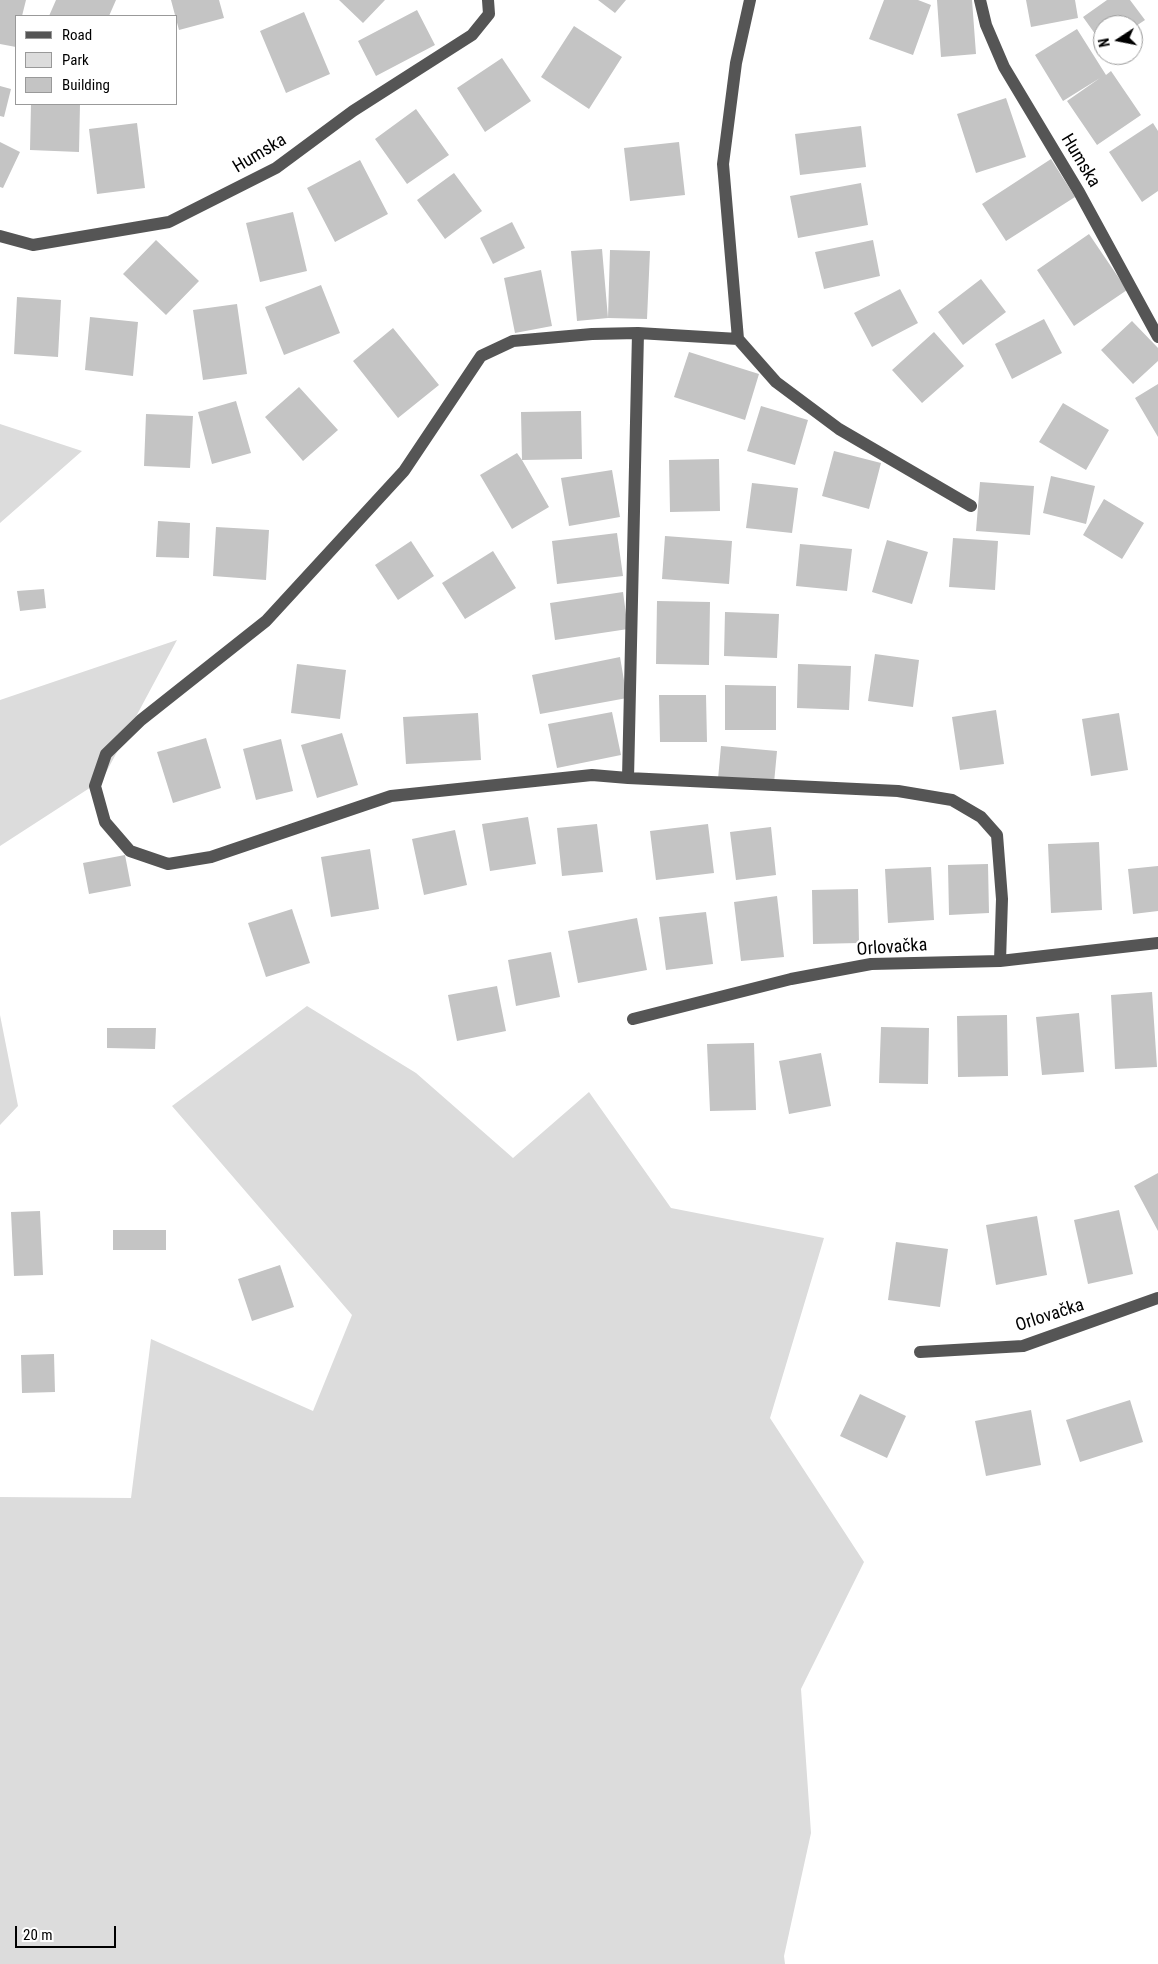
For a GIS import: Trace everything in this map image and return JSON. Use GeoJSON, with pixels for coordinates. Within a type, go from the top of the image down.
{"type":"FeatureCollection","features":[{"type":"Feature","properties":{"kind":"street","name":"Humska"},"geometry":{"type":"LineString","coordinates":[[0,236],[33,245],[169,222],[276,168],[354,111],[472,35],[489,14],[488,0]]}},
{"type":"Feature","properties":{"kind":"street"},"geometry":{"type":"LineString","coordinates":[[750,0],[736,63],[723,164],[738,339],[776,382],[840,429],[971,506]]}},
{"type":"Feature","properties":{"kind":"street","name":"Humska"},"geometry":{"type":"LineString","coordinates":[[980,0],[986,26],[1004,67],[1079,192],[1158,337]]}},
{"type":"Feature","properties":{"kind":"street"},"geometry":{"type":"LineString","coordinates":[[738,339],[638,333],[592,334],[513,342],[481,356],[397,478],[266,621],[141,720],[106,754],[95,786],[105,822],[130,851],[168,864],[210,856],[391,796],[592,774],[628,778],[898,791],[952,800],[981,817],[997,835],[1002,899],[1000,961]]}},
{"type":"Feature","properties":{"kind":"street"},"geometry":{"type":"LineString","coordinates":[[628,778],[638,333]]}},
{"type":"Feature","properties":{"kind":"street","name":"Orlovačka"},"geometry":{"type":"LineString","coordinates":[[633,1019],[790,979],[871,964],[1000,961],[1158,944]]}},
{"type":"Feature","properties":{"kind":"street","name":"Orlovačka"},"geometry":{"type":"LineString","coordinates":[[920,1352],[1023,1346],[1158,1298]]}},
{"type":"Feature","properties":{"kind":"green space"},"geometry":{"type":"Polygon","coordinates":[[[0,424],[82,451],[0,523],[0,424]]]}},
{"type":"Feature","properties":{"kind":"green space"},"geometry":{"type":"Polygon","coordinates":[[[177,640],[102,780],[0,846],[0,700],[177,640]]]}},
{"type":"Feature","properties":{"kind":"green space"},"geometry":{"type":"Polygon","coordinates":[[[307,1006],[416,1073],[513,1158],[589,1092],[671,1208],[824,1238],[770,1418],[864,1562],[801,1689],[811,1833],[784,1956],[785,1964],[0,1964],[0,1497],[131,1498],[151,1339],[313,1411],[352,1315],[172,1106],[307,1006]]]}},
{"type":"Feature","properties":{"kind":"green space"},"geometry":{"type":"Polygon","coordinates":[[[0,1015],[18,1106],[0,1125],[0,1015]]]}},
{"type":"Feature","properties":{"kind":"building"},"geometry":{"type":"Polygon","coordinates":[[[0,0],[26,0],[22,15],[15,15],[15,47],[0,44],[0,0]]]}},
{"type":"Feature","properties":{"kind":"building"},"geometry":{"type":"Polygon","coordinates":[[[56,0],[116,0],[109,15],[49,15],[56,0]]]}},
{"type":"Feature","properties":{"kind":"building"},"geometry":{"type":"Polygon","coordinates":[[[171,0],[219,0],[224,18],[179,30],[178,15],[175,15],[171,0]]]}},
{"type":"Feature","properties":{"kind":"building"},"geometry":{"type":"Polygon","coordinates":[[[339,0],[385,0],[363,23],[339,0]]]}},
{"type":"Feature","properties":{"kind":"building"},"geometry":{"type":"Polygon","coordinates":[[[598,0],[626,0],[615,13],[598,0]]]}},
{"type":"Feature","properties":{"kind":"building"},"geometry":{"type":"Polygon","coordinates":[[[884,0],[918,0],[931,5],[913,55],[869,39],[884,0]]]}},
{"type":"Feature","properties":{"kind":"building"},"geometry":{"type":"Polygon","coordinates":[[[937,0],[972,0],[976,54],[941,57],[937,0]]]}},
{"type":"Feature","properties":{"kind":"building"},"geometry":{"type":"Polygon","coordinates":[[[1026,0],[1075,0],[1078,18],[1031,27],[1026,0]]]}},
{"type":"Feature","properties":{"kind":"building"},"geometry":{"type":"Polygon","coordinates":[[[1107,0],[1130,0],[1141,15],[1093,15],[1093,31],[1083,17],[1107,0]]]}},
{"type":"Feature","properties":{"kind":"building"},"geometry":{"type":"Polygon","coordinates":[[[417,10],[435,45],[376,76],[358,41],[417,10]]]}},
{"type":"Feature","properties":{"kind":"building"},"geometry":{"type":"Polygon","coordinates":[[[304,12],[330,74],[286,93],[260,31],[304,12]]]}},
{"type":"Feature","properties":{"kind":"building"},"geometry":{"type":"Polygon","coordinates":[[[574,26],[622,57],[589,109],[541,77],[574,26]]]}},
{"type":"Feature","properties":{"kind":"building"},"geometry":{"type":"Polygon","coordinates":[[[1077,29],[1093,54],[1093,65],[1100,65],[1106,75],[1111,71],[1141,115],[1097,145],[1067,101],[1100,78],[1063,101],[1035,55],[1077,29]]]}},
{"type":"Feature","properties":{"kind":"building"},"geometry":{"type":"Polygon","coordinates":[[[502,58],[531,101],[485,132],[457,88],[502,58]]]}},
{"type":"Feature","properties":{"kind":"building"},"geometry":{"type":"Polygon","coordinates":[[[0,86],[11,89],[4,117],[0,116],[0,86]]]}},
{"type":"Feature","properties":{"kind":"building"},"geometry":{"type":"Polygon","coordinates":[[[1006,98],[1026,157],[976,173],[957,114],[1006,98]]]}},
{"type":"Feature","properties":{"kind":"building"},"geometry":{"type":"Polygon","coordinates":[[[31,105],[80,105],[79,152],[30,150],[31,105]]]}},
{"type":"Feature","properties":{"kind":"building"},"geometry":{"type":"Polygon","coordinates":[[[416,109],[449,155],[407,184],[375,139],[416,109]]]}},
{"type":"Feature","properties":{"kind":"building"},"geometry":{"type":"Polygon","coordinates":[[[137,123],[145,188],[97,194],[89,129],[137,123]]]}},
{"type":"Feature","properties":{"kind":"building"},"geometry":{"type":"Polygon","coordinates":[[[1153,123],[1158,131],[1158,191],[1142,202],[1109,152],[1153,123]]]}},
{"type":"Feature","properties":{"kind":"building"},"geometry":{"type":"Polygon","coordinates":[[[861,126],[866,167],[800,175],[795,134],[861,126]]]}},
{"type":"Feature","properties":{"kind":"building"},"geometry":{"type":"Polygon","coordinates":[[[0,142],[20,152],[3,188],[0,187],[0,142]]]}},
{"type":"Feature","properties":{"kind":"building"},"geometry":{"type":"Polygon","coordinates":[[[679,142],[685,195],[630,201],[624,148],[679,142]]]}},
{"type":"Feature","properties":{"kind":"building"},"geometry":{"type":"Polygon","coordinates":[[[1051,159],[1075,197],[1006,241],[982,204],[1051,159]]]}},
{"type":"Feature","properties":{"kind":"building"},"geometry":{"type":"Polygon","coordinates":[[[360,160],[388,214],[335,242],[307,188],[360,160]]]}},
{"type":"Feature","properties":{"kind":"building"},"geometry":{"type":"Polygon","coordinates":[[[454,173],[482,211],[445,239],[417,200],[454,173]]]}},
{"type":"Feature","properties":{"kind":"building"},"geometry":{"type":"Polygon","coordinates":[[[861,183],[868,225],[798,238],[790,196],[861,183]]]}},
{"type":"Feature","properties":{"kind":"building"},"geometry":{"type":"Polygon","coordinates":[[[293,212],[307,271],[260,282],[246,223],[293,212]]]}},
{"type":"Feature","properties":{"kind":"building"},"geometry":{"type":"Polygon","coordinates":[[[512,222],[525,248],[493,264],[480,238],[512,222]]]}},
{"type":"Feature","properties":{"kind":"building"},"geometry":{"type":"Polygon","coordinates":[[[1089,234],[1127,290],[1074,326],[1037,270],[1089,234]]]}},
{"type":"Feature","properties":{"kind":"building"},"geometry":{"type":"Polygon","coordinates":[[[156,240],[199,281],[166,315],[123,274],[156,240]]]}},
{"type":"Feature","properties":{"kind":"building"},"geometry":{"type":"Polygon","coordinates":[[[873,240],[880,276],[824,289],[815,252],[873,240]]]}},
{"type":"Feature","properties":{"kind":"building"},"geometry":{"type":"Polygon","coordinates":[[[602,249],[608,318],[577,321],[571,251],[602,249]]]}},
{"type":"Feature","properties":{"kind":"building"},"geometry":{"type":"Polygon","coordinates":[[[610,250],[650,251],[647,319],[608,318],[610,250]]]}},
{"type":"Feature","properties":{"kind":"building"},"geometry":{"type":"Polygon","coordinates":[[[541,270],[552,326],[515,333],[504,278],[541,270]]]}},
{"type":"Feature","properties":{"kind":"building"},"geometry":{"type":"Polygon","coordinates":[[[981,279],[1006,312],[963,345],[938,312],[981,279]]]}},
{"type":"Feature","properties":{"kind":"building"},"geometry":{"type":"Polygon","coordinates":[[[321,285],[340,333],[284,355],[265,307],[321,285]]]}},
{"type":"Feature","properties":{"kind":"building"},"geometry":{"type":"Polygon","coordinates":[[[900,289],[918,323],[872,347],[854,313],[900,289]]]}},
{"type":"Feature","properties":{"kind":"building"},"geometry":{"type":"Polygon","coordinates":[[[17,297],[61,300],[58,357],[14,354],[17,297]]]}},
{"type":"Feature","properties":{"kind":"building"},"geometry":{"type":"Polygon","coordinates":[[[237,304],[247,374],[203,380],[193,310],[237,304]]]}},
{"type":"Feature","properties":{"kind":"building"},"geometry":{"type":"Polygon","coordinates":[[[90,317],[138,322],[133,376],[85,370],[90,317]]]}},
{"type":"Feature","properties":{"kind":"building"},"geometry":{"type":"Polygon","coordinates":[[[1044,319],[1062,353],[1012,379],[995,344],[1044,319]]]}},
{"type":"Feature","properties":{"kind":"building"},"geometry":{"type":"Polygon","coordinates":[[[1132,321],[1158,348],[1158,361],[1133,384],[1101,350],[1132,321]]]}},
{"type":"Feature","properties":{"kind":"building"},"geometry":{"type":"Polygon","coordinates":[[[393,328],[439,385],[398,418],[353,361],[393,328]]]}},
{"type":"Feature","properties":{"kind":"building"},"geometry":{"type":"Polygon","coordinates":[[[934,332],[964,366],[922,403],[892,370],[934,332]]]}},
{"type":"Feature","properties":{"kind":"building"},"geometry":{"type":"Polygon","coordinates":[[[689,352],[759,374],[745,420],[674,397],[689,352]]]}},
{"type":"Feature","properties":{"kind":"building"},"geometry":{"type":"Polygon","coordinates":[[[1158,384],[1158,437],[1135,398],[1158,384]]]}},
{"type":"Feature","properties":{"kind":"building"},"geometry":{"type":"Polygon","coordinates":[[[299,387],[338,430],[303,461],[265,417],[299,387]]]}},
{"type":"Feature","properties":{"kind":"building"},"geometry":{"type":"Polygon","coordinates":[[[236,401],[251,453],[212,464],[198,412],[236,401]]]}},
{"type":"Feature","properties":{"kind":"building"},"geometry":{"type":"Polygon","coordinates":[[[1063,403],[1109,430],[1086,470],[1039,442],[1063,403]]]}},
{"type":"Feature","properties":{"kind":"building"},"geometry":{"type":"Polygon","coordinates":[[[761,406],[808,420],[795,465],[747,451],[761,406]]]}},
{"type":"Feature","properties":{"kind":"building"},"geometry":{"type":"Polygon","coordinates":[[[581,411],[582,459],[522,460],[521,412],[581,411]]]}},
{"type":"Feature","properties":{"kind":"building"},"geometry":{"type":"Polygon","coordinates":[[[146,414],[193,416],[190,468],[144,466],[146,414]]]}},
{"type":"Feature","properties":{"kind":"building"},"geometry":{"type":"Polygon","coordinates":[[[834,451],[881,463],[869,509],[822,496],[834,451]]]}},
{"type":"Feature","properties":{"kind":"building"},"geometry":{"type":"Polygon","coordinates":[[[517,453],[549,507],[512,529],[480,475],[517,453]]]}},
{"type":"Feature","properties":{"kind":"building"},"geometry":{"type":"Polygon","coordinates":[[[719,459],[720,511],[670,512],[669,460],[719,459]]]}},
{"type":"Feature","properties":{"kind":"building"},"geometry":{"type":"Polygon","coordinates":[[[612,470],[620,517],[569,526],[561,478],[612,470]]]}},
{"type":"Feature","properties":{"kind":"building"},"geometry":{"type":"Polygon","coordinates":[[[1051,476],[1095,486],[1086,524],[1043,513],[1051,476]]]}},
{"type":"Feature","properties":{"kind":"building"},"geometry":{"type":"Polygon","coordinates":[[[980,482],[1034,486],[1030,535],[976,531],[980,482]]]}},
{"type":"Feature","properties":{"kind":"building"},"geometry":{"type":"Polygon","coordinates":[[[752,483],[798,488],[792,533],[746,528],[752,483]]]}},
{"type":"Feature","properties":{"kind":"building"},"geometry":{"type":"Polygon","coordinates":[[[1104,499],[1144,523],[1122,559],[1083,535],[1104,499]]]}},
{"type":"Feature","properties":{"kind":"building"},"geometry":{"type":"Polygon","coordinates":[[[158,521],[190,523],[189,558],[156,557],[158,521]]]}},
{"type":"Feature","properties":{"kind":"building"},"geometry":{"type":"Polygon","coordinates":[[[216,527],[269,530],[266,580],[213,576],[216,527]]]}},
{"type":"Feature","properties":{"kind":"building"},"geometry":{"type":"Polygon","coordinates":[[[617,533],[623,576],[557,584],[552,541],[617,533]]]}},
{"type":"Feature","properties":{"kind":"building"},"geometry":{"type":"Polygon","coordinates":[[[665,536],[732,541],[729,584],[662,579],[665,536]]]}},
{"type":"Feature","properties":{"kind":"building"},"geometry":{"type":"Polygon","coordinates":[[[953,538],[998,541],[995,590],[949,587],[953,538]]]}},
{"type":"Feature","properties":{"kind":"building"},"geometry":{"type":"Polygon","coordinates":[[[887,540],[928,552],[912,604],[872,592],[887,540]]]}},
{"type":"Feature","properties":{"kind":"building"},"geometry":{"type":"Polygon","coordinates":[[[411,541],[434,576],[398,600],[375,565],[411,541]]]}},
{"type":"Feature","properties":{"kind":"building"},"geometry":{"type":"Polygon","coordinates":[[[800,544],[852,549],[847,591],[796,586],[800,544]]]}},
{"type":"Feature","properties":{"kind":"building"},"geometry":{"type":"Polygon","coordinates":[[[493,551],[516,588],[465,619],[442,583],[493,551]]]}},
{"type":"Feature","properties":{"kind":"building"},"geometry":{"type":"Polygon","coordinates":[[[44,589],[46,608],[20,611],[17,591],[44,589]]]}},
{"type":"Feature","properties":{"kind":"building"},"geometry":{"type":"Polygon","coordinates":[[[623,592],[628,629],[555,640],[550,603],[623,592]]]}},
{"type":"Feature","properties":{"kind":"building"},"geometry":{"type":"Polygon","coordinates":[[[657,601],[710,602],[709,665],[656,664],[657,601]]]}},
{"type":"Feature","properties":{"kind":"building"},"geometry":{"type":"Polygon","coordinates":[[[725,612],[779,614],[777,658],[724,656],[725,612]]]}},
{"type":"Feature","properties":{"kind":"building"},"geometry":{"type":"Polygon","coordinates":[[[875,654],[919,660],[913,707],[868,701],[875,654]]]}},
{"type":"Feature","properties":{"kind":"building"},"geometry":{"type":"Polygon","coordinates":[[[620,657],[627,698],[540,714],[532,675],[620,657]]]}},
{"type":"Feature","properties":{"kind":"building"},"geometry":{"type":"Polygon","coordinates":[[[297,664],[346,670],[340,719],[291,713],[297,664]]]}},
{"type":"Feature","properties":{"kind":"building"},"geometry":{"type":"Polygon","coordinates":[[[798,664],[851,666],[849,710],[797,708],[798,664]]]}},
{"type":"Feature","properties":{"kind":"building"},"geometry":{"type":"Polygon","coordinates":[[[725,685],[776,686],[776,730],[725,730],[725,685]]]}},
{"type":"Feature","properties":{"kind":"building"},"geometry":{"type":"Polygon","coordinates":[[[659,695],[706,695],[707,742],[660,742],[659,695]]]}},
{"type":"Feature","properties":{"kind":"building"},"geometry":{"type":"Polygon","coordinates":[[[996,710],[1004,764],[960,770],[952,717],[996,710]]]}},
{"type":"Feature","properties":{"kind":"building"},"geometry":{"type":"Polygon","coordinates":[[[612,712],[621,755],[557,768],[548,724],[612,712]]]}},
{"type":"Feature","properties":{"kind":"building"},"geometry":{"type":"Polygon","coordinates":[[[478,713],[481,760],[406,764],[403,717],[478,713]]]}},
{"type":"Feature","properties":{"kind":"building"},"geometry":{"type":"Polygon","coordinates":[[[1119,713],[1128,770],[1091,776],[1082,719],[1119,713]]]}},
{"type":"Feature","properties":{"kind":"building"},"geometry":{"type":"Polygon","coordinates":[[[342,733],[358,785],[317,798],[301,745],[342,733]]]}},
{"type":"Feature","properties":{"kind":"building"},"geometry":{"type":"Polygon","coordinates":[[[206,738],[221,788],[173,803],[157,752],[206,738]]]}},
{"type":"Feature","properties":{"kind":"building"},"geometry":{"type":"Polygon","coordinates":[[[281,739],[293,791],[256,800],[243,749],[281,739]]]}},
{"type":"Feature","properties":{"kind":"building"},"geometry":{"type":"Polygon","coordinates":[[[721,746],[777,751],[774,783],[718,779],[721,746]]]}},
{"type":"Feature","properties":{"kind":"building"},"geometry":{"type":"Polygon","coordinates":[[[528,817],[536,864],[490,871],[482,824],[528,817]]]}},
{"type":"Feature","properties":{"kind":"building"},"geometry":{"type":"Polygon","coordinates":[[[597,824],[603,872],[562,876],[557,828],[597,824]]]}},
{"type":"Feature","properties":{"kind":"building"},"geometry":{"type":"Polygon","coordinates":[[[708,824],[714,873],[656,880],[650,831],[708,824]]]}},
{"type":"Feature","properties":{"kind":"building"},"geometry":{"type":"Polygon","coordinates":[[[771,827],[776,875],[736,880],[730,832],[771,827]]]}},
{"type":"Feature","properties":{"kind":"building"},"geometry":{"type":"Polygon","coordinates":[[[455,830],[467,885],[424,895],[412,839],[455,830]]]}},
{"type":"Feature","properties":{"kind":"building"},"geometry":{"type":"Polygon","coordinates":[[[1099,842],[1102,910],[1051,913],[1048,844],[1099,842]]]}},
{"type":"Feature","properties":{"kind":"building"},"geometry":{"type":"Polygon","coordinates":[[[370,849],[379,909],[331,917],[321,857],[370,849]]]}},
{"type":"Feature","properties":{"kind":"building"},"geometry":{"type":"Polygon","coordinates":[[[125,855],[131,886],[89,894],[83,863],[125,855]]]}},
{"type":"Feature","properties":{"kind":"building"},"geometry":{"type":"Polygon","coordinates":[[[988,864],[989,913],[949,915],[948,865],[988,864]]]}},
{"type":"Feature","properties":{"kind":"building"},"geometry":{"type":"Polygon","coordinates":[[[1158,866],[1158,911],[1133,914],[1128,869],[1158,866]]]}},
{"type":"Feature","properties":{"kind":"building"},"geometry":{"type":"Polygon","coordinates":[[[931,867],[934,920],[888,923],[885,869],[931,867]]]}},
{"type":"Feature","properties":{"kind":"building"},"geometry":{"type":"Polygon","coordinates":[[[858,889],[859,943],[813,944],[812,890],[858,889]]]}},
{"type":"Feature","properties":{"kind":"building"},"geometry":{"type":"Polygon","coordinates":[[[777,896],[784,957],[741,961],[734,902],[777,896]]]}},
{"type":"Feature","properties":{"kind":"building"},"geometry":{"type":"Polygon","coordinates":[[[292,909],[310,963],[266,977],[248,923],[292,909]]]}},
{"type":"Feature","properties":{"kind":"building"},"geometry":{"type":"Polygon","coordinates":[[[706,912],[713,964],[666,970],[659,917],[706,912]]]}},
{"type":"Feature","properties":{"kind":"building"},"geometry":{"type":"Polygon","coordinates":[[[637,918],[647,970],[578,983],[568,931],[637,918]]]}},
{"type":"Feature","properties":{"kind":"building"},"geometry":{"type":"Polygon","coordinates":[[[551,952],[560,997],[516,1006],[508,960],[551,952]]]}},
{"type":"Feature","properties":{"kind":"building"},"geometry":{"type":"Polygon","coordinates":[[[497,986],[506,1031],[457,1041],[448,995],[497,986]]]}},
{"type":"Feature","properties":{"kind":"building"},"geometry":{"type":"Polygon","coordinates":[[[1152,992],[1157,1067],[1115,1069],[1111,995],[1152,992]]]}},
{"type":"Feature","properties":{"kind":"building"},"geometry":{"type":"Polygon","coordinates":[[[1079,1013],[1084,1072],[1042,1075],[1036,1017],[1079,1013]]]}},
{"type":"Feature","properties":{"kind":"building"},"geometry":{"type":"Polygon","coordinates":[[[1007,1015],[1008,1076],[958,1077],[957,1016],[1007,1015]]]}},
{"type":"Feature","properties":{"kind":"building"},"geometry":{"type":"Polygon","coordinates":[[[881,1027],[929,1028],[928,1084],[879,1083],[881,1027]]]}},
{"type":"Feature","properties":{"kind":"building"},"geometry":{"type":"Polygon","coordinates":[[[107,1028],[156,1028],[155,1049],[107,1048],[107,1028]]]}},
{"type":"Feature","properties":{"kind":"building"},"geometry":{"type":"Polygon","coordinates":[[[754,1043],[756,1110],[710,1111],[707,1044],[754,1043]]]}},
{"type":"Feature","properties":{"kind":"building"},"geometry":{"type":"Polygon","coordinates":[[[821,1053],[831,1106],[789,1114],[779,1061],[821,1053]]]}},
{"type":"Feature","properties":{"kind":"building"},"geometry":{"type":"Polygon","coordinates":[[[1158,1173],[1158,1231],[1134,1186],[1158,1173]]]}},
{"type":"Feature","properties":{"kind":"building"},"geometry":{"type":"Polygon","coordinates":[[[1119,1210],[1133,1274],[1088,1284],[1074,1220],[1119,1210]]]}},
{"type":"Feature","properties":{"kind":"building"},"geometry":{"type":"Polygon","coordinates":[[[40,1211],[43,1275],[14,1276],[11,1212],[40,1211]]]}},
{"type":"Feature","properties":{"kind":"building"},"geometry":{"type":"Polygon","coordinates":[[[1037,1216],[1047,1275],[996,1285],[986,1225],[1037,1216]]]}},
{"type":"Feature","properties":{"kind":"building"},"geometry":{"type":"Polygon","coordinates":[[[113,1230],[166,1230],[166,1250],[113,1250],[113,1230]]]}},
{"type":"Feature","properties":{"kind":"building"},"geometry":{"type":"Polygon","coordinates":[[[896,1242],[948,1249],[940,1307],[888,1300],[896,1242]]]}},
{"type":"Feature","properties":{"kind":"building"},"geometry":{"type":"Polygon","coordinates":[[[280,1265],[294,1307],[252,1321],[238,1279],[280,1265]]]}},
{"type":"Feature","properties":{"kind":"building"},"geometry":{"type":"Polygon","coordinates":[[[54,1354],[55,1392],[22,1393],[21,1355],[54,1354]]]}},
{"type":"Feature","properties":{"kind":"building"},"geometry":{"type":"Polygon","coordinates":[[[860,1394],[906,1416],[887,1458],[840,1436],[860,1394]]]}},
{"type":"Feature","properties":{"kind":"building"},"geometry":{"type":"Polygon","coordinates":[[[1130,1400],[1143,1442],[1080,1462],[1066,1420],[1130,1400]]]}},
{"type":"Feature","properties":{"kind":"building"},"geometry":{"type":"Polygon","coordinates":[[[1031,1410],[1041,1465],[986,1476],[975,1421],[1031,1410]]]}}]}
